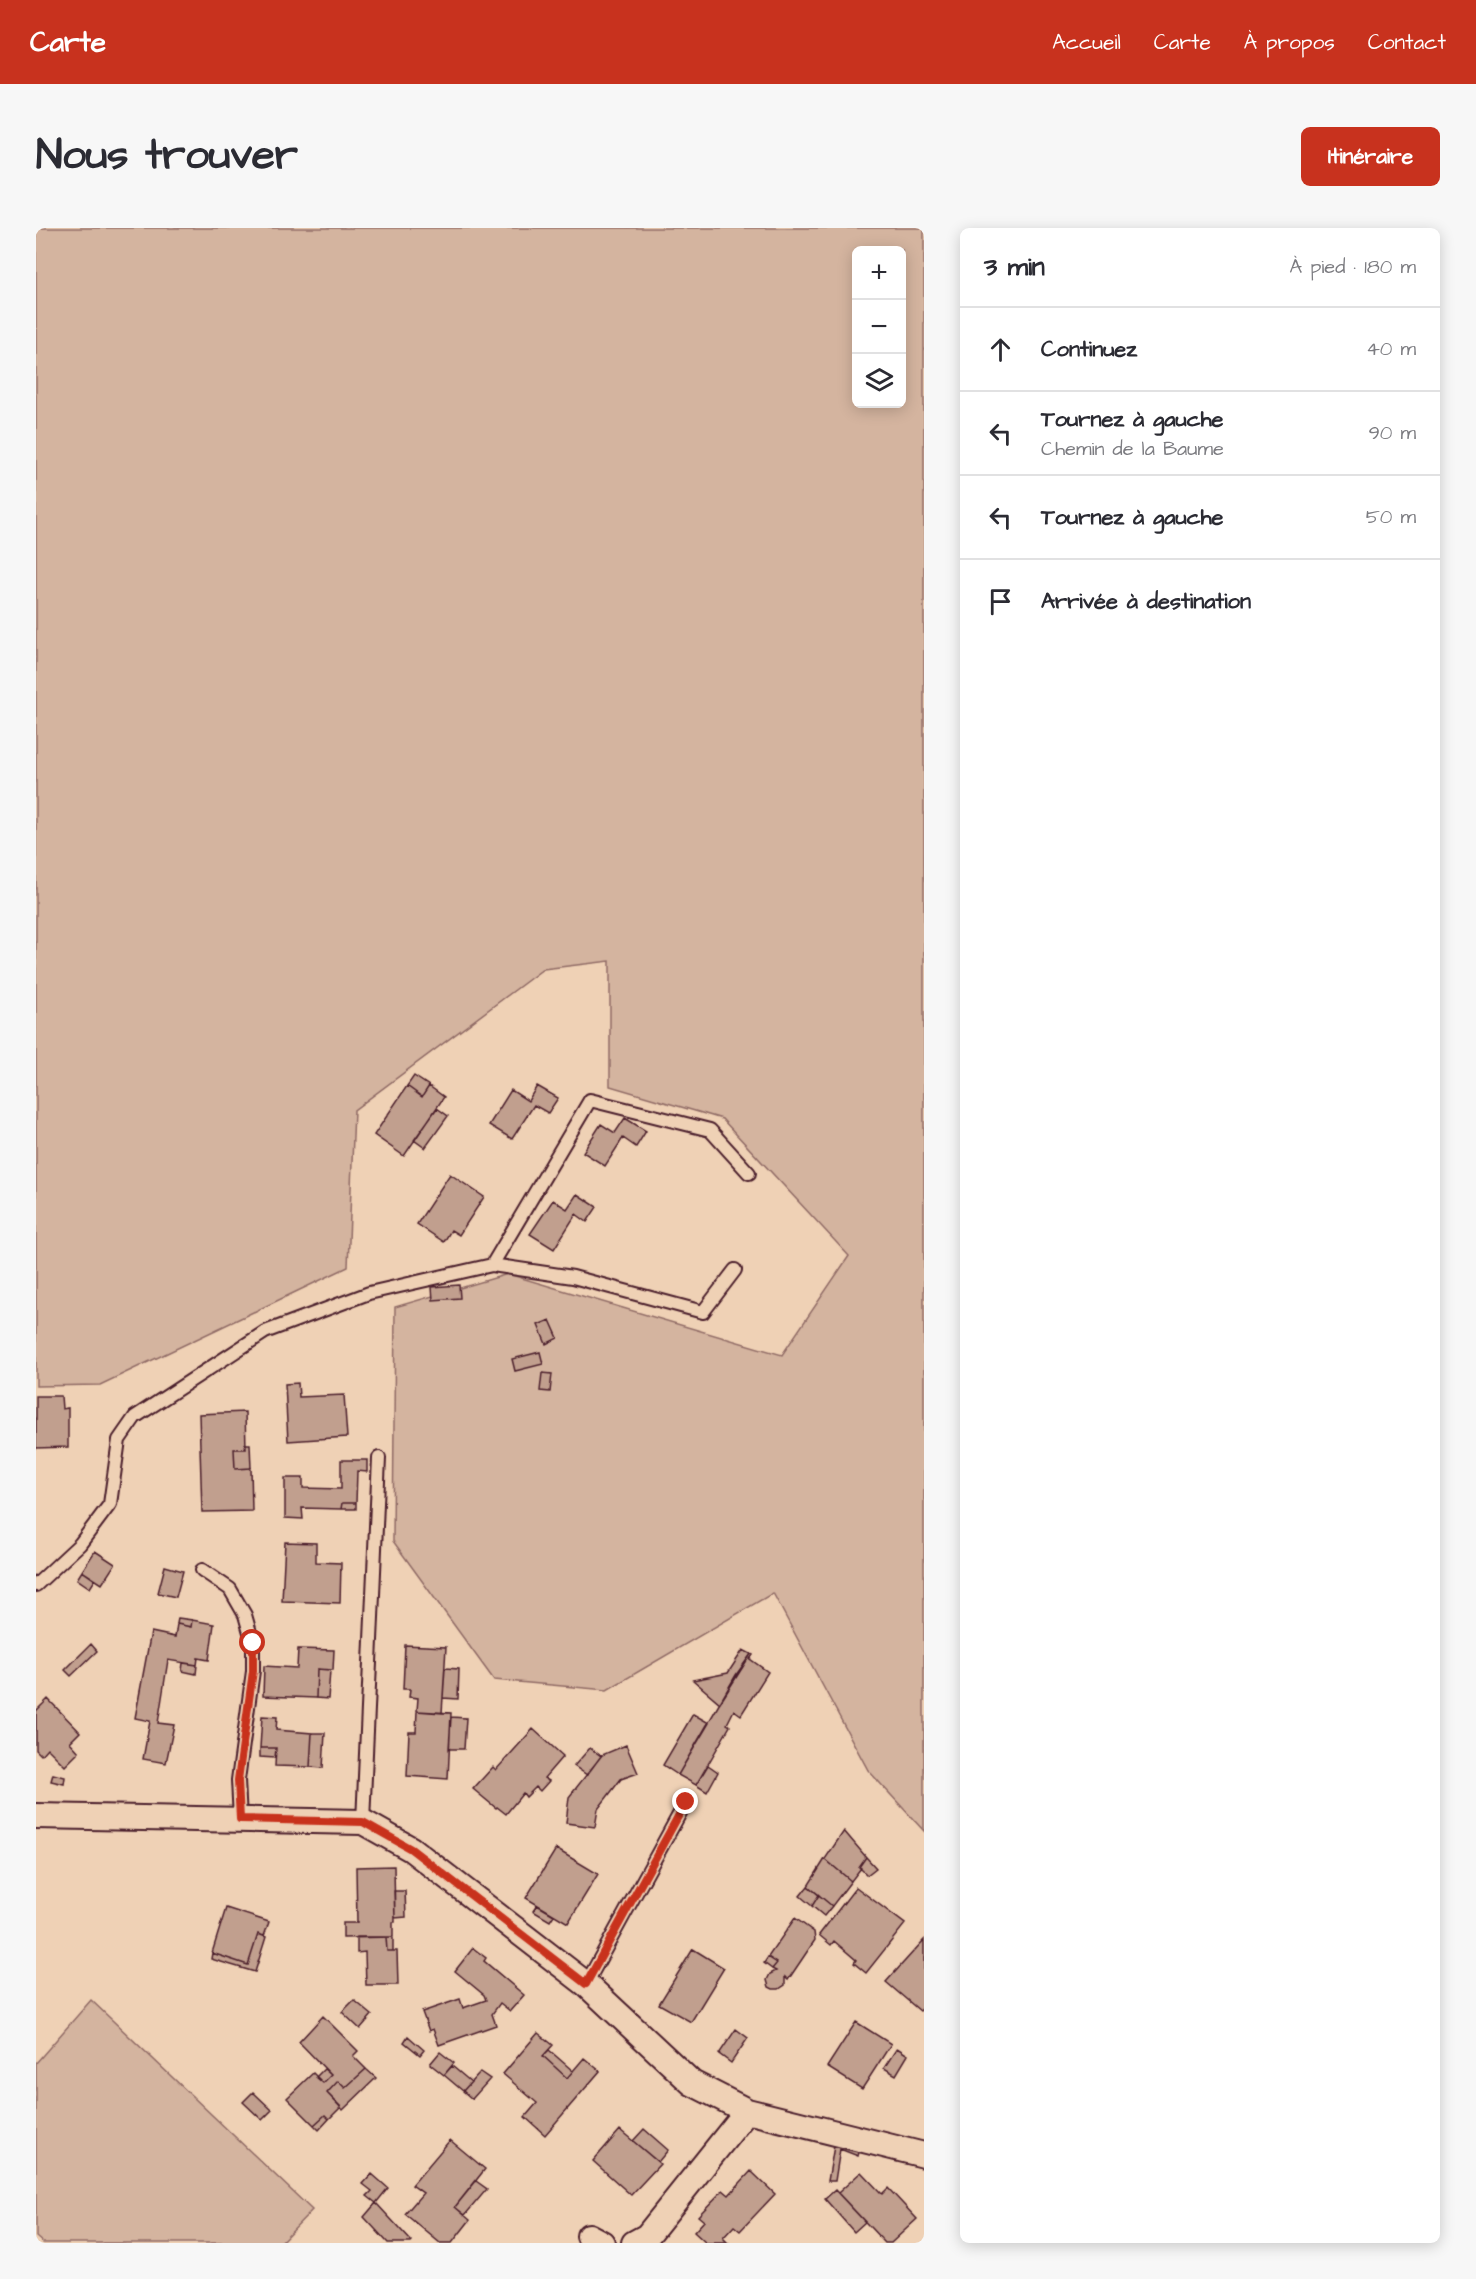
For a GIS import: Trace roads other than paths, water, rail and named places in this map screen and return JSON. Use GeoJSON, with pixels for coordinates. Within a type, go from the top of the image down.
{"type":"FeatureCollection","features":[{"type":"Feature","properties":{"kind":"street"},"geometry":{"type":"LineString","coordinates":[[36,1816],[363,1822],[411,1849],[586,1984],[692,2083],[747,2111],[924,2155]]}},
{"type":"Feature","properties":{"kind":"street"},"geometry":{"type":"LineString","coordinates":[[634,2243],[647,2236],[747,2111]]}},
{"type":"Feature","properties":{"kind":"lane"},"geometry":{"type":"LineString","coordinates":[[492,1265],[590,1100],[710,1130],[749,1173]]}},
{"type":"Feature","properties":{"kind":"lane"},"geometry":{"type":"LineString","coordinates":[[36,1585],[80,1544],[110,1504],[118,1440],[135,1417],[265,1332],[369,1293],[492,1265],[573,1277],[703,1312],[735,1270]]}},
{"type":"Feature","properties":{"kind":"lane"},"geometry":{"type":"LineString","coordinates":[[363,1822],[379,1458]]}},
{"type":"Feature","properties":{"kind":"lane"},"geometry":{"type":"LineString","coordinates":[[202,1570],[230,1589],[245,1615],[253,1643],[253,1671],[238,1780],[240,1819]]}},
{"type":"Feature","properties":{"kind":"lane"},"geometry":{"type":"LineString","coordinates":[[586,1984],[686,1802]]}}]}
